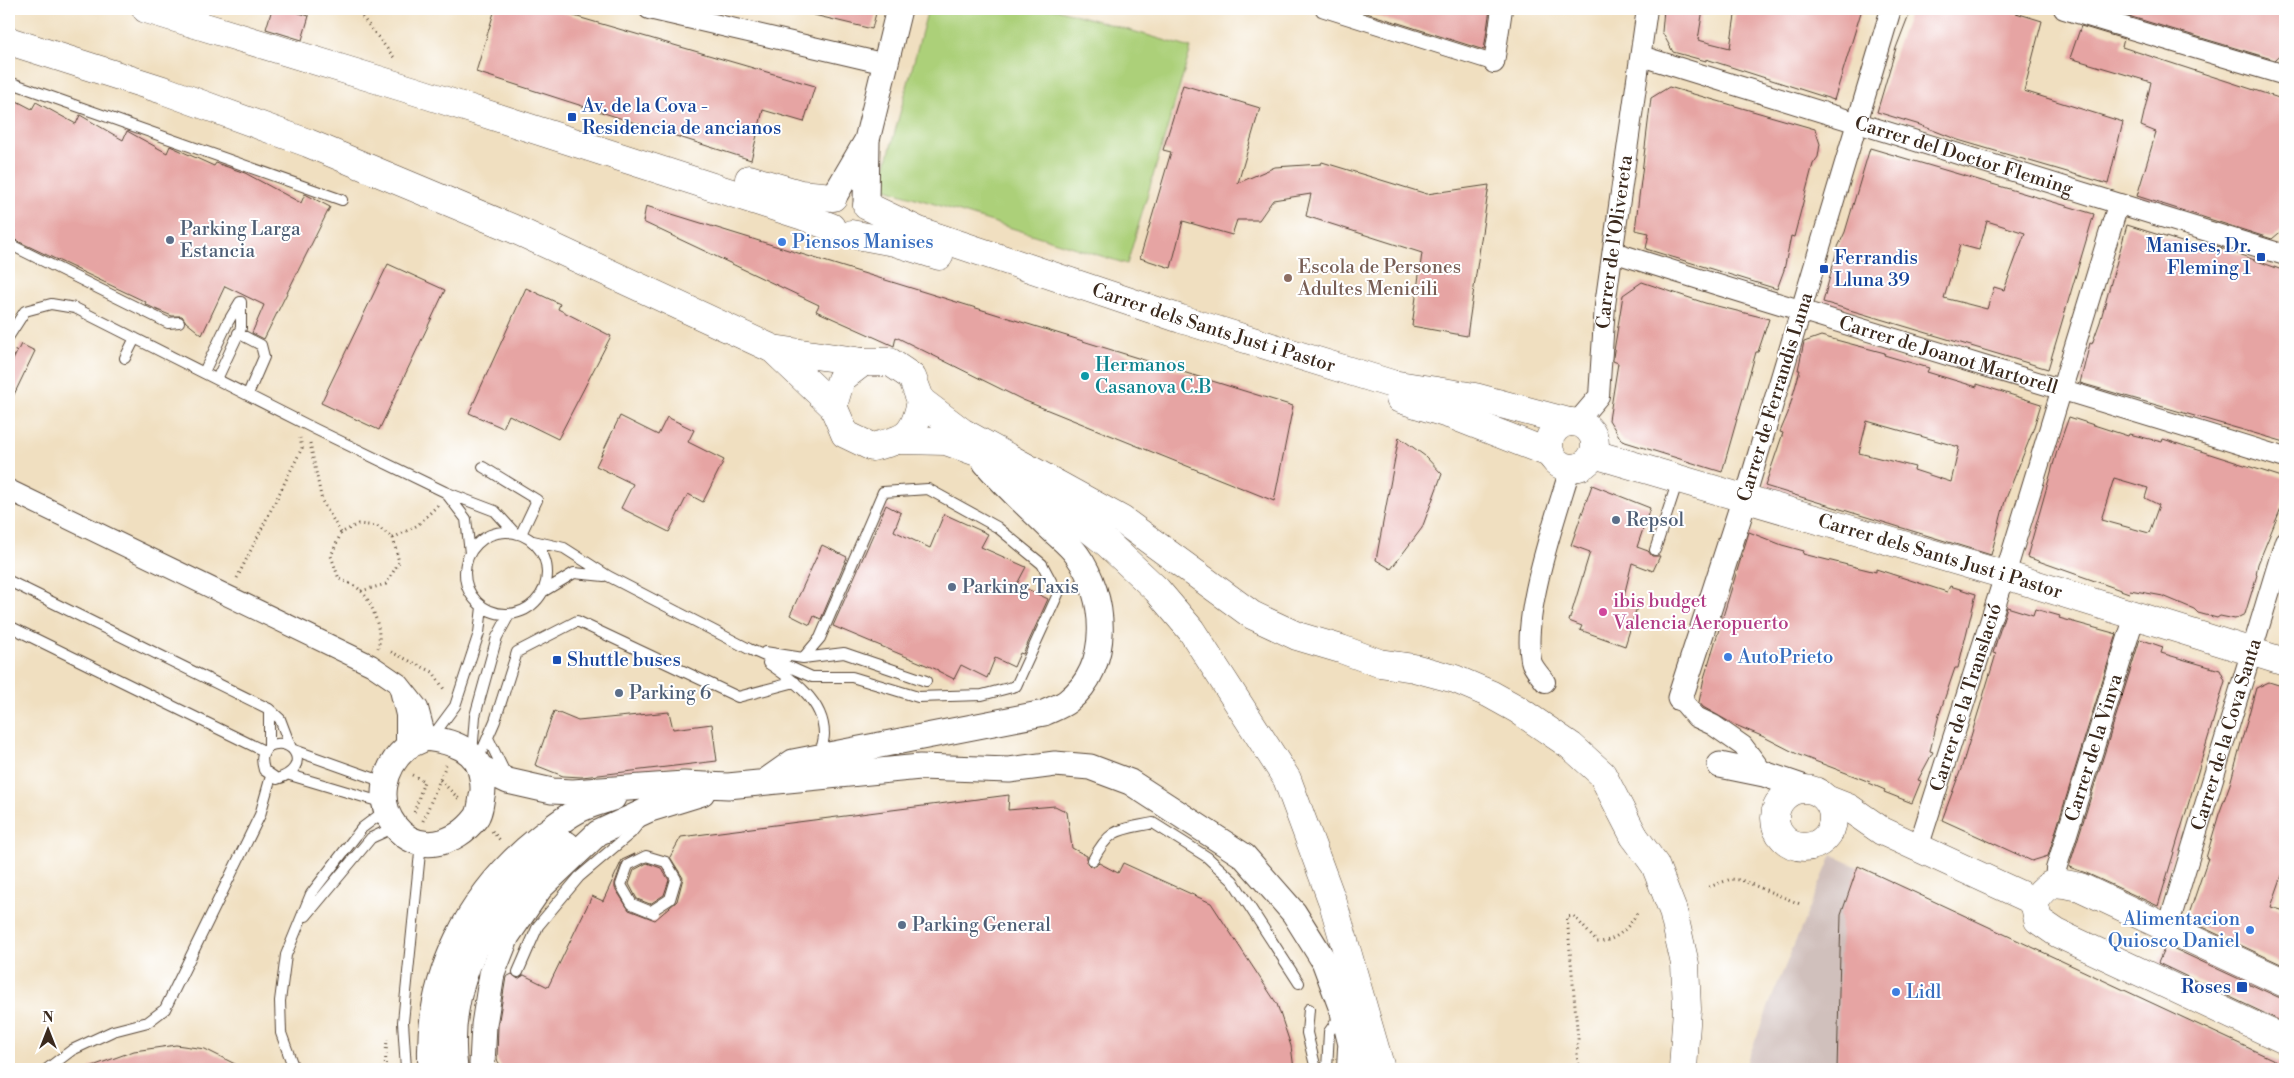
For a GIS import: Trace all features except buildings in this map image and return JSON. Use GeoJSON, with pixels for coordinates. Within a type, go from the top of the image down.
{"type":"FeatureCollection","features":[{"type":"Feature","properties":{"kind":"main road"},"geometry":{"type":"LineString","coordinates":[[146,9],[415,91],[567,125],[800,194],[834,196],[849,192],[862,198],[866,205],[866,220],[863,226],[841,230],[826,215],[828,202],[834,196]]}},
{"type":"Feature","properties":{"kind":"main road"},"geometry":{"type":"LineString","coordinates":[[9,41],[163,90],[308,143],[514,229],[773,349],[863,362],[890,362],[912,377],[921,401],[962,432],[1122,520],[1252,615],[1296,636],[1341,649],[1379,663],[1422,670],[1455,679],[1490,694],[1542,725],[1571,746],[1602,774],[1634,836],[1655,865],[1673,911],[1684,964],[1687,1009],[1683,1069]]}},
{"type":"Feature","properties":{"kind":"main road","name":"Carrer dels Sants Just i Pastor"},"geometry":{"type":"LineString","coordinates":[[415,91],[803,216],[841,230],[894,242],[1457,417],[1559,461]]}},
{"type":"Feature","properties":{"kind":"main road","name":"Carrer dels Sants Just i Pastor"},"geometry":{"type":"LineString","coordinates":[[866,205],[919,231],[1181,319],[1392,384],[1475,397],[1573,422]]}},
{"type":"Feature","properties":{"kind":"main road"},"geometry":{"type":"LineString","coordinates":[[773,349],[833,406],[845,434],[872,447],[901,440],[946,441],[976,452],[1045,494],[1108,544],[1157,590],[1191,630],[1287,779],[1333,903],[1381,1069]]}},
{"type":"Feature","properties":{"kind":"main road"},"geometry":{"type":"LineString","coordinates":[[833,406],[841,379],[863,362]]}},
{"type":"Feature","properties":{"kind":"main road"},"geometry":{"type":"LineString","coordinates":[[901,440],[916,423],[921,401]]}},
{"type":"Feature","properties":{"kind":"main road"},"geometry":{"type":"LineString","coordinates":[[1573,422],[1590,431],[1596,446],[1594,454],[1584,466],[1559,461],[1548,446],[1552,433],[1556,428],[1573,422]]}},
{"type":"Feature","properties":{"kind":"main road","name":"Carrer dels Sants Just i Pastor"},"geometry":{"type":"LineString","coordinates":[[1594,454],[2004,575],[2285,662]]}},
{"type":"Feature","properties":{"kind":"main road"},"geometry":{"type":"LineString","coordinates":[[1882,831],[1827,837],[1814,846],[1806,848],[1789,844],[1778,831],[1775,813],[1784,797],[1801,789],[1818,794],[1849,808],[1882,831],[2034,901]]}},
{"type":"Feature","properties":{"kind":"main road"},"geometry":{"type":"LineString","coordinates":[[1818,794],[1831,806],[1834,822],[1827,837]]}},
{"type":"Feature","properties":{"kind":"main road"},"geometry":{"type":"LineString","coordinates":[[2285,983],[2080,887],[2055,882],[2044,887],[2034,901],[2038,920],[2057,933],[2285,1040]]}},
{"type":"Feature","properties":{"kind":"street"},"geometry":{"type":"LineString","coordinates":[[649,9],[886,64]]}},
{"type":"Feature","properties":{"kind":"street"},"geometry":{"type":"LineString","coordinates":[[866,205],[867,140],[899,9]]}},
{"type":"Feature","properties":{"kind":"street"},"geometry":{"type":"LineString","coordinates":[[1324,9],[1494,63],[1502,9]]}},
{"type":"Feature","properties":{"kind":"street","name":"Carrer de l'Olivereta"},"geometry":{"type":"LineString","coordinates":[[1573,422],[1599,396],[1605,305],[1648,9]]}},
{"type":"Feature","properties":{"kind":"street","name":"Carrer de Ferrandis Luna"},"geometry":{"type":"LineString","coordinates":[[1680,698],[1745,498],[1891,9]]}},
{"type":"Feature","properties":{"kind":"street"},"geometry":{"type":"LineString","coordinates":[[2064,9],[2285,75]]}},
{"type":"Feature","properties":{"kind":"street","name":"Carrer del Doctor Fleming"},"geometry":{"type":"LineString","coordinates":[[1641,56],[2118,205],[2285,255]]}},
{"type":"Feature","properties":{"kind":"street"},"geometry":{"type":"LineString","coordinates":[[834,196],[867,140]]}},
{"type":"Feature","properties":{"kind":"street","name":"Carrer de la Translació"},"geometry":{"type":"LineString","coordinates":[[1918,848],[2118,205]]}},
{"type":"Feature","properties":{"kind":"street","name":"Carrer de Joanot Martorell"},"geometry":{"type":"LineString","coordinates":[[1613,252],[1801,312],[2061,388],[2285,458]]}},
{"type":"Feature","properties":{"kind":"street"},"geometry":{"type":"LineString","coordinates":[[764,783],[793,762],[1044,712],[1068,702],[1087,682],[1099,649],[1101,621],[1095,587],[1077,554],[999,478],[976,452]]}},
{"type":"Feature","properties":{"kind":"street"},"geometry":{"type":"LineString","coordinates":[[1545,682],[1531,662],[1529,632],[1559,461]]}},
{"type":"Feature","properties":{"kind":"street"},"geometry":{"type":"LineString","coordinates":[[9,490],[371,665],[399,684],[418,708],[421,741]]}},
{"type":"Feature","properties":{"kind":"street","name":"Carrer de la Cova Santa"},"geometry":{"type":"LineString","coordinates":[[2168,927],[2285,541]]}},
{"type":"Feature","properties":{"kind":"street","name":"Carrer de la Vinya"},"geometry":{"type":"LineString","coordinates":[[2055,882],[2056,869],[2135,615]]}},
{"type":"Feature","properties":{"kind":"street"},"geometry":{"type":"LineString","coordinates":[[1680,698],[1696,717],[1713,725],[1743,746],[1764,774]]}},
{"type":"Feature","properties":{"kind":"street"},"geometry":{"type":"LineString","coordinates":[[480,755],[483,792],[477,817],[459,834],[438,844],[414,842],[392,809],[392,765],[421,741],[455,743],[480,755],[508,780],[552,791],[649,798]]}},
{"type":"Feature","properties":{"kind":"street"},"geometry":{"type":"LineString","coordinates":[[455,1069],[455,1020],[465,972],[477,941],[496,910],[532,870],[603,818],[684,784],[728,786],[920,767],[1009,770],[1055,764],[1090,767],[1130,782],[1244,856],[1294,914],[1324,961],[1344,1012],[1356,1069]]}},
{"type":"Feature","properties":{"kind":"street"},"geometry":{"type":"LineString","coordinates":[[1720,765],[1764,774],[1818,794]]}},
{"type":"Feature","properties":{"kind":"street"},"geometry":{"type":"LineString","coordinates":[[473,1069],[472,1040],[480,995],[492,974],[507,936],[540,888],[598,833],[649,798]]}},
{"type":"Feature","properties":{"kind":"street"},"geometry":{"type":"LineString","coordinates":[[431,1069],[432,1017],[444,967],[462,929],[498,876],[516,856],[578,810],[649,798]]}},
{"type":"Feature","properties":{"kind":"street"},"geometry":{"type":"LineString","coordinates":[[484,1069],[482,1064],[484,1025],[492,974]]}},
{"type":"Feature","properties":{"kind":"lane"},"geometry":{"type":"LineString","coordinates":[[9,82],[299,183],[342,200]]}},
{"type":"Feature","properties":{"kind":"lane"},"geometry":{"type":"LineString","coordinates":[[9,244],[168,323],[179,322]]}},
{"type":"Feature","properties":{"kind":"lane"},"geometry":{"type":"LineString","coordinates":[[204,372],[228,322],[241,302],[241,328],[217,379]]}},
{"type":"Feature","properties":{"kind":"lane"},"geometry":{"type":"LineString","coordinates":[[9,336],[25,311],[51,304],[75,308],[248,394],[315,430],[445,492],[495,511],[518,534],[533,541],[564,548],[608,576],[749,649],[812,677],[852,677],[918,697],[982,695],[1016,686],[1058,594],[1042,564],[997,527],[928,489],[883,492],[820,638],[803,658]]}},
{"type":"Feature","properties":{"kind":"lane"},"geometry":{"type":"LineString","coordinates":[[238,333],[261,345],[264,357],[248,394]]}},
{"type":"Feature","properties":{"kind":"lane"},"geometry":{"type":"LineString","coordinates":[[125,358],[135,338]]}},
{"type":"Feature","properties":{"kind":"lane"},"geometry":{"type":"LineString","coordinates":[[483,467],[537,500],[518,534]]}},
{"type":"Feature","properties":{"kind":"lane"},"geometry":{"type":"LineString","coordinates":[[1655,550],[1678,479]]}},
{"type":"Feature","properties":{"kind":"lane"},"geometry":{"type":"LineString","coordinates":[[445,492],[466,519],[470,553],[465,572],[469,592],[482,607],[495,613],[510,615],[530,608],[544,591],[574,572],[608,576]]}},
{"type":"Feature","properties":{"kind":"lane"},"geometry":{"type":"LineString","coordinates":[[470,553],[481,540],[497,533],[518,534]]}},
{"type":"Feature","properties":{"kind":"lane"},"geometry":{"type":"LineString","coordinates":[[533,541],[544,555],[548,573],[544,591]]}},
{"type":"Feature","properties":{"kind":"lane"},"geometry":{"type":"LineString","coordinates":[[9,581],[269,709],[280,719],[297,759],[296,767],[290,775]]}},
{"type":"Feature","properties":{"kind":"lane"},"geometry":{"type":"LineString","coordinates":[[421,741],[456,706],[480,633],[482,607]]}},
{"type":"Feature","properties":{"kind":"lane"},"geometry":{"type":"LineString","coordinates":[[480,755],[474,716],[498,637],[510,615]]}},
{"type":"Feature","properties":{"kind":"lane"},"geometry":{"type":"LineString","coordinates":[[480,755],[495,721],[517,652],[577,621],[738,697],[795,682]]}},
{"type":"Feature","properties":{"kind":"lane"},"geometry":{"type":"LineString","coordinates":[[9,626],[267,749]]}},
{"type":"Feature","properties":{"kind":"lane"},"geometry":{"type":"LineString","coordinates":[[749,649],[795,682],[820,712],[824,734],[818,758]]}},
{"type":"Feature","properties":{"kind":"lane"},"geometry":{"type":"LineString","coordinates":[[749,649],[803,658],[844,653],[926,681]]}},
{"type":"Feature","properties":{"kind":"lane"},"geometry":{"type":"LineString","coordinates":[[269,709],[267,749],[261,761],[264,770],[271,776],[277,778],[290,775],[392,809]]}},
{"type":"Feature","properties":{"kind":"lane"},"geometry":{"type":"LineString","coordinates":[[267,749],[276,743],[284,744],[392,809]]}},
{"type":"Feature","properties":{"kind":"lane"},"geometry":{"type":"LineString","coordinates":[[47,1069],[72,1050],[113,1031],[148,1022],[166,1009],[260,814],[271,776]]}},
{"type":"Feature","properties":{"kind":"lane"},"geometry":{"type":"LineString","coordinates":[[518,972],[538,926],[579,878],[631,833],[649,798]]}},
{"type":"Feature","properties":{"kind":"lane"},"geometry":{"type":"LineString","coordinates":[[294,1069],[281,1033],[280,1001],[286,955],[301,923],[311,894],[362,828],[392,809]]}},
{"type":"Feature","properties":{"kind":"lane"},"geometry":{"type":"LineString","coordinates":[[301,923],[371,838],[392,809]]}},
{"type":"Feature","properties":{"kind":"lane"},"geometry":{"type":"LineString","coordinates":[[1093,860],[1102,842],[1116,831],[1153,823],[1207,857],[1233,881],[1299,983]]}},
{"type":"Feature","properties":{"kind":"lane"},"geometry":{"type":"LineString","coordinates":[[406,1069],[403,1022],[421,843]]}},
{"type":"Feature","properties":{"kind":"lane"},"geometry":{"type":"LineString","coordinates":[[658,911],[646,910],[639,907],[632,904],[621,884],[628,865],[646,856],[666,862],[676,880],[670,899],[653,910],[646,909],[639,908],[632,907],[620,893],[620,874],[631,860],[649,855],[666,861],[676,877],[674,895],[658,911]]}},
{"type":"Feature","properties":{"kind":"lane"},"geometry":{"type":"LineString","coordinates":[[1309,1009],[1308,1033],[1316,1069]]}},
{"type":"Feature","properties":{"kind":"lane"},"geometry":{"type":"LineString","coordinates":[[1328,1069],[1329,1032],[1344,1012]]}},
{"type":"Feature","properties":{"kind":"lane"},"geometry":{"type":"LineString","coordinates":[[1342,1069],[1344,1012]]}},
{"type":"Feature","properties":{"kind":"path"},"geometry":{"type":"LineString","coordinates":[[9,365],[20,343]]}},
{"type":"Feature","properties":{"kind":"path"},"geometry":{"type":"LineString","coordinates":[[315,430],[310,441],[322,502],[341,534]]}},
{"type":"Feature","properties":{"kind":"path"},"geometry":{"type":"LineString","coordinates":[[237,579],[302,448],[300,436]]}},
{"type":"Feature","properties":{"kind":"path"},"geometry":{"type":"LineString","coordinates":[[393,538],[418,525],[437,509],[445,492]]}},
{"type":"Feature","properties":{"kind":"path"},"geometry":{"type":"LineString","coordinates":[[361,591],[386,584],[399,562],[393,538],[377,526],[358,524],[341,534],[331,556],[339,579],[361,591],[378,622],[380,640],[371,665]]}},
{"type":"Feature","properties":{"kind":"path"},"geometry":{"type":"LineString","coordinates":[[392,809],[424,781]]}},
{"type":"Feature","properties":{"kind":"path"},"geometry":{"type":"LineString","coordinates":[[1709,886],[1732,880],[1741,880],[1800,904]]}},
{"type":"Feature","properties":{"kind":"path"},"geometry":{"type":"LineString","coordinates":[[1580,1069],[1577,1057],[1578,1039],[1567,917],[1574,916],[1598,942],[1608,942],[1630,926],[1637,913]]}},
{"type":"Feature","properties":{"kind":"shaded area"},"geometry":{"type":"Polygon","coordinates":[[[1832,855],[2285,1064],[2285,1069],[1744,1069],[1832,855]]]}},
{"type":"Feature","properties":{"kind":"green space"},"geometry":{"type":"Polygon","coordinates":[[[928,9],[1057,9],[1191,48],[1127,264],[880,187],[928,9]]]}},
{"type":"Feature","properties":{"kind":"place","name":"Av. de la Cova - Residencia de ancianos"},"geometry":{"type":"Point","coordinates":[572,117]}},
{"type":"Feature","properties":{"kind":"place","name":"Parking Larga Estancia"},"geometry":{"type":"Point","coordinates":[170,240]}},
{"type":"Feature","properties":{"kind":"place","name":"Piensos Manises"},"geometry":{"type":"Point","coordinates":[782,242]}},
{"type":"Feature","properties":{"kind":"place","name":"Manises, Dr. Fleming 1"},"geometry":{"type":"Point","coordinates":[2261,257]}},
{"type":"Feature","properties":{"kind":"place","name":"Ferrandis Lluna 39"},"geometry":{"type":"Point","coordinates":[1824,269]}},
{"type":"Feature","properties":{"kind":"place","name":"Escola de Persones Adultes Menicili"},"geometry":{"type":"Point","coordinates":[1288,278]}},
{"type":"Feature","properties":{"kind":"place","name":"Hermanos Casanova C.B"},"geometry":{"type":"Point","coordinates":[1085,376]}},
{"type":"Feature","properties":{"kind":"place","name":"Repsol"},"geometry":{"type":"Point","coordinates":[1616,520]}},
{"type":"Feature","properties":{"kind":"place","name":"Parking Taxis"},"geometry":{"type":"Point","coordinates":[952,587]}},
{"type":"Feature","properties":{"kind":"place","name":"ibis budget Valencia Aeropuerto"},"geometry":{"type":"Point","coordinates":[1603,612]}},
{"type":"Feature","properties":{"kind":"place","name":"AutoPrieto"},"geometry":{"type":"Point","coordinates":[1728,657]}},
{"type":"Feature","properties":{"kind":"place","name":"Shuttle buses"},"geometry":{"type":"Point","coordinates":[557,660]}},
{"type":"Feature","properties":{"kind":"place","name":"Parking 6"},"geometry":{"type":"Point","coordinates":[619,693]}},
{"type":"Feature","properties":{"kind":"place","name":"Parking General"},"geometry":{"type":"Point","coordinates":[902,925]}},
{"type":"Feature","properties":{"kind":"place","name":"Alimentacion Quiosco Daniel"},"geometry":{"type":"Point","coordinates":[2250,930]}},
{"type":"Feature","properties":{"kind":"place","name":"Roses"},"geometry":{"type":"Point","coordinates":[2242,987]}},
{"type":"Feature","properties":{"kind":"place","name":"Lidl"},"geometry":{"type":"Point","coordinates":[1896,992]}}]}
